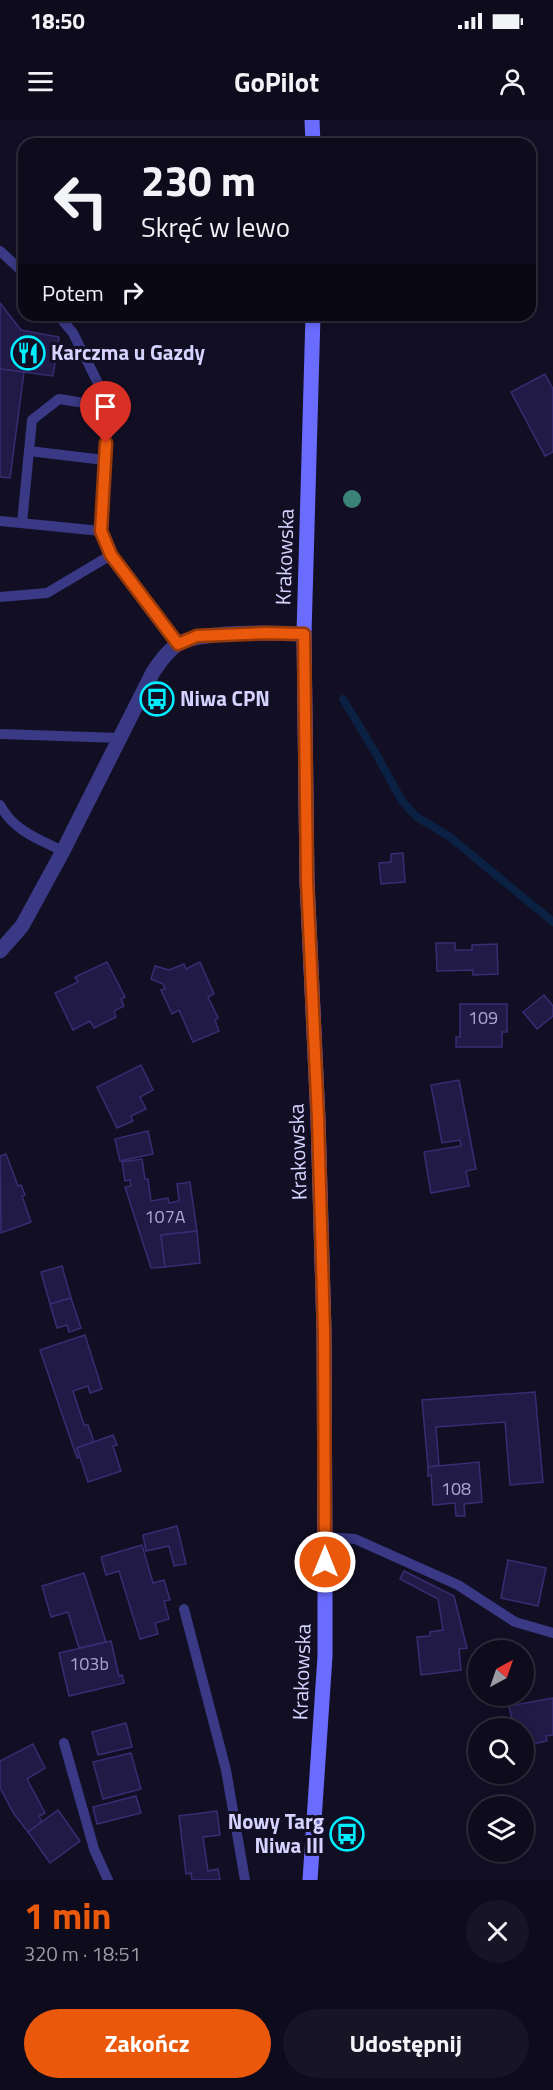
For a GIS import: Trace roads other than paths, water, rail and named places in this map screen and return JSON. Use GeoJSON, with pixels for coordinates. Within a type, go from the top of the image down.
{"type":"FeatureCollection","features":[{"type":"Feature","properties":{"kind":"main road"},"geometry":{"type":"LineString","coordinates":[[312,120],[313,138]]}},
{"type":"Feature","properties":{"kind":"main road","name":"Krakowska"},"geometry":{"type":"LineString","coordinates":[[310,1880],[325,1656],[324,1331],[318,1119],[307,881],[304,634],[314,321]]}},
{"type":"Feature","properties":{"kind":"street"},"geometry":{"type":"LineString","coordinates":[[0,951],[22,926],[121,738],[153,672],[165,655],[178,644],[197,636],[304,634]]}},
{"type":"Feature","properties":{"kind":"lane"},"geometry":{"type":"LineString","coordinates":[[0,251],[18,268]]}},
{"type":"Feature","properties":{"kind":"lane"},"geometry":{"type":"LineString","coordinates":[[63,321],[73,333],[110,407],[104,460],[101,531],[111,555],[178,644]]}},
{"type":"Feature","properties":{"kind":"lane"},"geometry":{"type":"LineString","coordinates":[[22,522],[32,420],[58,399],[110,407]]}},
{"type":"Feature","properties":{"kind":"lane"},"geometry":{"type":"LineString","coordinates":[[29,451],[104,460]]}},
{"type":"Feature","properties":{"kind":"lane"},"geometry":{"type":"LineString","coordinates":[[0,521],[101,531]]}},
{"type":"Feature","properties":{"kind":"lane"},"geometry":{"type":"LineString","coordinates":[[0,597],[47,593],[111,555]]}},
{"type":"Feature","properties":{"kind":"lane"},"geometry":{"type":"LineString","coordinates":[[0,734],[121,738]]}},
{"type":"Feature","properties":{"kind":"lane"},"geometry":{"type":"LineString","coordinates":[[0,805],[6,817],[21,831],[63,850]]}},
{"type":"Feature","properties":{"kind":"lane"},"geometry":{"type":"LineString","coordinates":[[325,1537],[355,1539],[458,1585],[515,1622],[553,1633]]}},
{"type":"Feature","properties":{"kind":"lane"},"geometry":{"type":"LineString","coordinates":[[184,1609],[226,1770],[245,1880]]}},
{"type":"Feature","properties":{"kind":"lane"},"geometry":{"type":"LineString","coordinates":[[64,1743],[94,1849],[108,1880]]}},
{"type":"Feature","properties":{"kind":"waterway"},"geometry":{"type":"LineString","coordinates":[[343,699],[402,801],[417,817],[450,837],[553,922]]}},
{"type":"Feature","properties":{"kind":"place","name":"Karczma u Gazdy"},"geometry":{"type":"Point","coordinates":[28,353]}},
{"type":"Feature","properties":{"kind":"place","name":"Niwa CPN"},"geometry":{"type":"Point","coordinates":[157,699]}},
{"type":"Feature","properties":{"kind":"place","name":"Nowy Targ Niwa III"},"geometry":{"type":"Point","coordinates":[347,1834]}}]}
